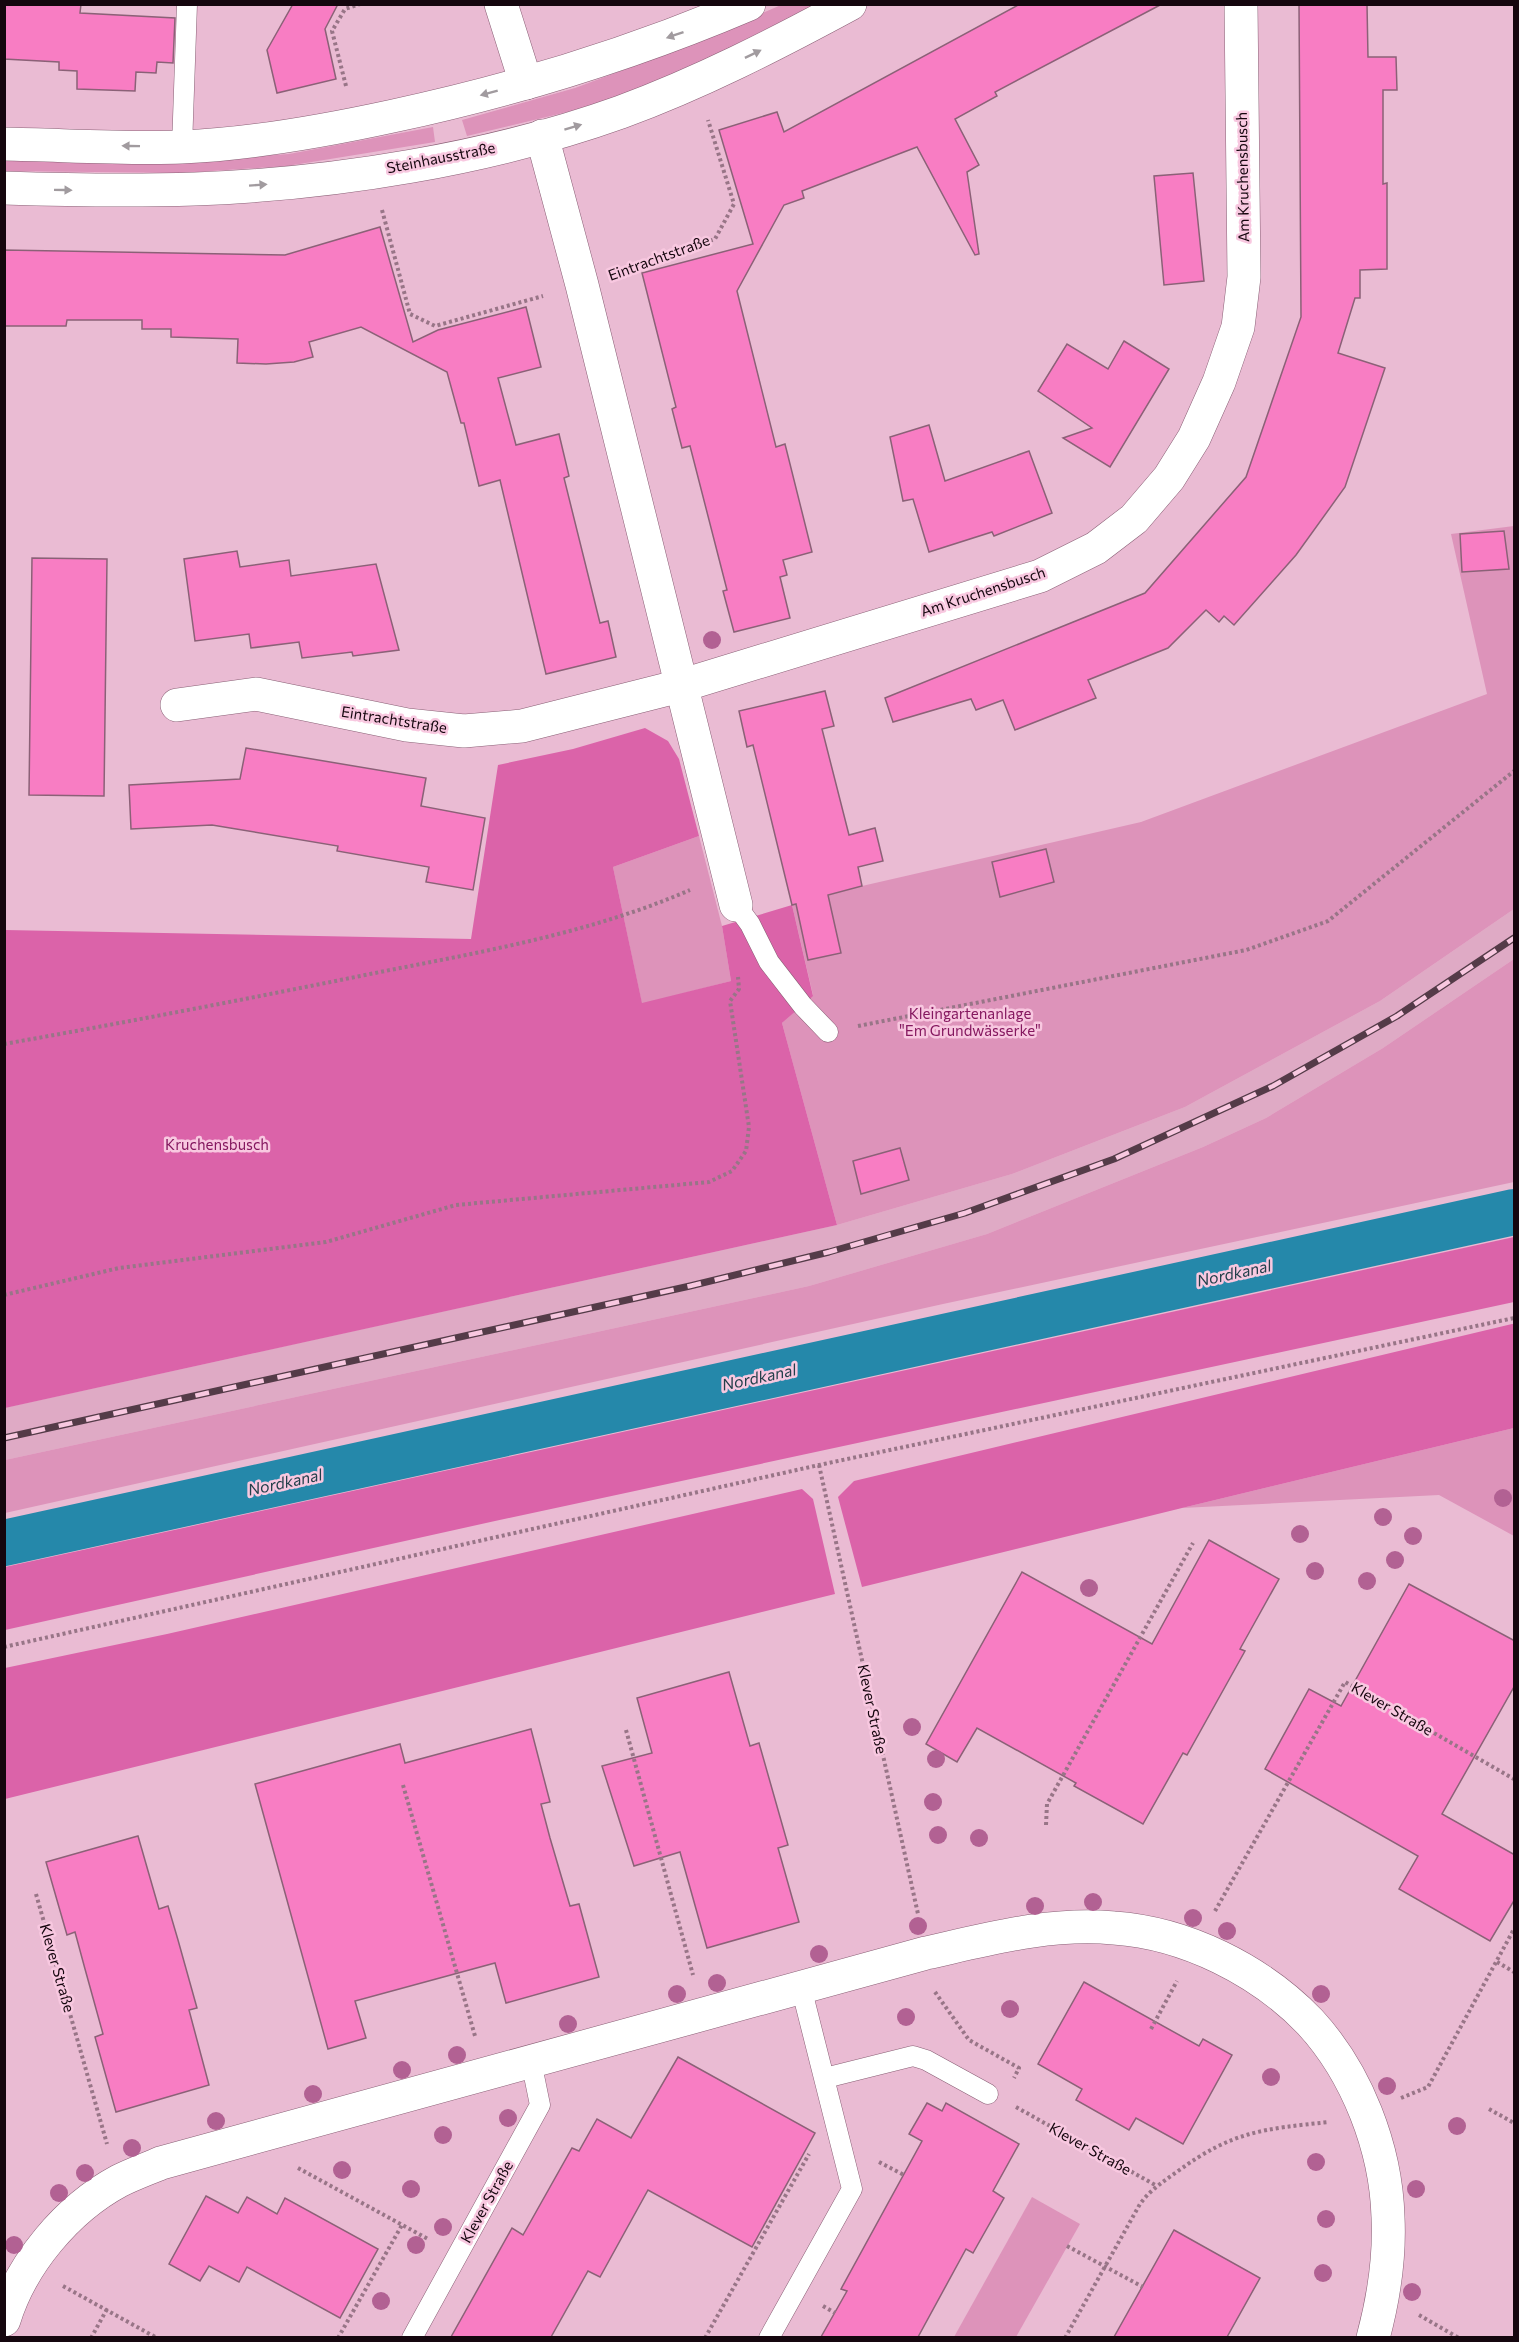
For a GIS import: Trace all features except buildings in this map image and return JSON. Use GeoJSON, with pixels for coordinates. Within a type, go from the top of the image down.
{"type":"FeatureCollection","features":[{"type":"Feature","properties":{"kind":"street"},"geometry":{"type":"LineString","coordinates":[[501,4],[526,83]]}},
{"type":"Feature","properties":{"kind":"street"},"geometry":{"type":"LineString","coordinates":[[4,144],[182,147],[272,138],[355,124],[442,106],[526,83],[683,32],[749,4]]}},
{"type":"Feature","properties":{"kind":"street","name":"Steinhausstraße"},"geometry":{"type":"LineString","coordinates":[[4,188],[107,191],[196,189],[372,172],[454,157],[542,136],[620,112],[696,82],[850,4]]}},
{"type":"Feature","properties":{"kind":"street","name":"Am Kruchensbusch"},"geometry":{"type":"LineString","coordinates":[[680,686],[1040,576],[1096,548],[1134,519],[1168,478],[1194,438],[1220,382],[1238,327],[1244,277],[1241,4]]}},
{"type":"Feature","properties":{"kind":"street"},"geometry":{"type":"LineString","coordinates":[[542,136],[582,285],[736,905]]}},
{"type":"Feature","properties":{"kind":"street","name":"Eintrachtstraße"},"geometry":{"type":"LineString","coordinates":[[177,705],[256,694],[407,725],[464,731],[522,726],[680,686]]}},
{"type":"Feature","properties":{"kind":"street"},"geometry":{"type":"LineString","coordinates":[[4,2320],[29,2267],[53,2234],[86,2204],[118,2182],[161,2163],[926,1953],[1025,1931],[1071,1925],[1134,1931],[1195,1946],[1241,1968],[1277,1993],[1310,2023],[1339,2060],[1366,2113],[1382,2170],[1388,2215],[1384,2297],[1373,2337]]}},
{"type":"Feature","properties":{"kind":"lane"},"geometry":{"type":"LineString","coordinates":[[182,147],[187,4]]}},
{"type":"Feature","properties":{"kind":"lane"},"geometry":{"type":"LineString","coordinates":[[736,905],[750,924],[769,962],[803,1006],[828,1032]]}},
{"type":"Feature","properties":{"kind":"lane"},"geometry":{"type":"LineString","coordinates":[[769,2337],[852,2189],[801,1987]]}},
{"type":"Feature","properties":{"kind":"lane"},"geometry":{"type":"LineString","coordinates":[[825,2078],[913,2056],[926,2060],[988,2094]]}},
{"type":"Feature","properties":{"kind":"lane","name":"Klever Straße"},"geometry":{"type":"LineString","coordinates":[[412,2337],[540,2105],[531,2061]]}},
{"type":"Feature","properties":{"kind":"path"},"geometry":{"type":"LineString","coordinates":[[355,124],[332,31],[345,9],[360,4]]}},
{"type":"Feature","properties":{"kind":"path","name":"Eintrachtstraße"},"geometry":{"type":"LineString","coordinates":[[372,172],[410,314],[435,326],[582,285],[715,239],[734,204],[696,82]]}},
{"type":"Feature","properties":{"kind":"path"},"geometry":{"type":"LineString","coordinates":[[828,1032],[1246,950],[1328,921],[1515,771]]}},
{"type":"Feature","properties":{"kind":"path"},"geometry":{"type":"LineString","coordinates":[[4,1044],[134,1022],[534,942],[667,900],[728,873]]}},
{"type":"Feature","properties":{"kind":"path"},"geometry":{"type":"LineString","coordinates":[[4,1295],[119,1268],[326,1242],[456,1205],[709,1182],[732,1171],[746,1151],[749,1127],[730,1001],[739,989],[736,966]]}},
{"type":"Feature","properties":{"kind":"path"},"geometry":{"type":"LineString","coordinates":[[4,1647],[819,1466],[1515,1318]]}},
{"type":"Feature","properties":{"kind":"path","name":"Klever Straße"},"geometry":{"type":"LineString","coordinates":[[819,1466],[926,1953]]}},
{"type":"Feature","properties":{"kind":"path"},"geometry":{"type":"LineString","coordinates":[[1046,1825],[1047,1804],[1193,1543]]}},
{"type":"Feature","properties":{"kind":"path","name":"Klever Straße"},"geometry":{"type":"LineString","coordinates":[[1151,2029],[1195,1946],[1345,1682],[1515,1779]]}},
{"type":"Feature","properties":{"kind":"path"},"geometry":{"type":"LineString","coordinates":[[626,1730],[704,2014]]}},
{"type":"Feature","properties":{"kind":"path"},"geometry":{"type":"LineString","coordinates":[[403,1785],[486,2074]]}},
{"type":"Feature","properties":{"kind":"path","name":"Klever Straße"},"geometry":{"type":"LineString","coordinates":[[36,1894],[118,2182]]}},
{"type":"Feature","properties":{"kind":"path"},"geometry":{"type":"LineString","coordinates":[[1366,2113],[1428,2087],[1515,1929]]}},
{"type":"Feature","properties":{"kind":"path"},"geometry":{"type":"LineString","coordinates":[[1497,1962],[1515,1972]]}},
{"type":"Feature","properties":{"kind":"path"},"geometry":{"type":"LineString","coordinates":[[934,1989],[969,2040],[1019,2068],[1014,2079]]}},
{"type":"Feature","properties":{"kind":"path","name":"Klever Straße"},"geometry":{"type":"LineString","coordinates":[[1013,2105],[1157,2186]]}},
{"type":"Feature","properties":{"kind":"path"},"geometry":{"type":"LineString","coordinates":[[1489,2109],[1515,2123]]}},
{"type":"Feature","properties":{"kind":"path"},"geometry":{"type":"LineString","coordinates":[[705,2337],[833,2111]]}},
{"type":"Feature","properties":{"kind":"path"},"geometry":{"type":"LineString","coordinates":[[1065,2337],[1140,2204],[1157,2186],[1190,2162],[1239,2136],[1279,2127],[1330,2122]]}},
{"type":"Feature","properties":{"kind":"path"},"geometry":{"type":"LineString","coordinates":[[297,2167],[402,2225],[338,2337]]}},
{"type":"Feature","properties":{"kind":"path"},"geometry":{"type":"LineString","coordinates":[[781,2191],[787,2194]]}},
{"type":"Feature","properties":{"kind":"path"},"geometry":{"type":"LineString","coordinates":[[1067,2246],[1143,2287]]}},
{"type":"Feature","properties":{"kind":"path"},"geometry":{"type":"LineString","coordinates":[[29,2267],[157,2337]]}},
{"type":"Feature","properties":{"kind":"path"},"geometry":{"type":"LineString","coordinates":[[91,2337],[107,2309]]}},
{"type":"Feature","properties":{"kind":"shaded area"},"geometry":{"type":"Polygon","coordinates":[[[1514,909],[1514,959],[1383,1048],[1266,1118],[1203,1147],[987,1234],[809,1286],[5,1460],[4,1408],[837,1225],[1012,1174],[1185,1107],[1380,1001],[1514,909]]]}},
{"type":"Feature","properties":{"kind":"green space"},"geometry":{"type":"Polygon","coordinates":[[[781,5],[825,5],[695,70],[588,107],[467,136],[462,120],[575,88],[685,47],[781,5]]]}},
{"type":"Feature","properties":{"kind":"green space"},"geometry":{"type":"Polygon","coordinates":[[[433,127],[435,142],[287,166],[183,173],[5,171],[5,161],[184,161],[289,154],[433,127]]]}},
{"type":"Feature","properties":{"kind":"green space","name":"Kleingartenanlage \"Em Grundwässerke\""},"geometry":{"type":"Polygon","coordinates":[[[1514,526],[1514,909],[1380,1001],[1185,1107],[1012,1174],[837,1225],[782,1023],[813,995],[792,905],[862,886],[1141,822],[1487,694],[1451,534],[1514,526]]]}},
{"type":"Feature","properties":{"kind":"green space","name":"Kruchensbusch"},"geometry":{"type":"Polygon","coordinates":[[[645,728],[668,741],[679,759],[699,836],[613,867],[642,1003],[731,981],[722,926],[792,905],[813,996],[782,1023],[837,1225],[5,1408],[5,930],[471,939],[498,765],[573,749],[645,728]]]}},
{"type":"Feature","properties":{"kind":"green space"},"geometry":{"type":"Polygon","coordinates":[[[699,836],[722,926],[731,981],[642,1004],[613,867],[699,836]]]}},
{"type":"Feature","properties":{"kind":"green space"},"geometry":{"type":"Polygon","coordinates":[[[1514,959],[1514,1182],[943,1304],[5,1513],[5,1460],[809,1286],[987,1234],[1203,1147],[1266,1118],[1383,1048],[1514,959]]]}},
{"type":"Feature","properties":{"kind":"green space"},"geometry":{"type":"Polygon","coordinates":[[[1514,1237],[1514,1302],[495,1521],[5,1630],[5,1567],[1514,1237]]]}},
{"type":"Feature","properties":{"kind":"green space"},"geometry":{"type":"Polygon","coordinates":[[[1514,1324],[1514,1428],[862,1587],[838,1497],[854,1481],[1514,1324]]]}},
{"type":"Feature","properties":{"kind":"green space"},"geometry":{"type":"Polygon","coordinates":[[[1514,1428],[1514,1536],[1439,1495],[1182,1508],[1514,1428]]]}},
{"type":"Feature","properties":{"kind":"green space"},"geometry":{"type":"Polygon","coordinates":[[[802,1489],[813,1499],[835,1594],[5,1799],[5,1668],[167,1634],[802,1489]]]}},
{"type":"Feature","properties":{"kind":"green space"},"geometry":{"type":"Polygon","coordinates":[[[1032,2197],[1080,2224],[1016,2337],[954,2337],[1032,2197]]]}},
{"type":"Feature","properties":{"kind":"waterway","name":"Nordkanal"},"geometry":{"type":"LineString","coordinates":[[4,1543],[1514,1212]]}},
{"type":"Feature","properties":{"kind":"railway"},"geometry":{"type":"LineString","coordinates":[[4,1438],[690,1286],[829,1252],[965,1213],[1114,1159],[1273,1086],[1397,1016],[1514,938]]}}]}
